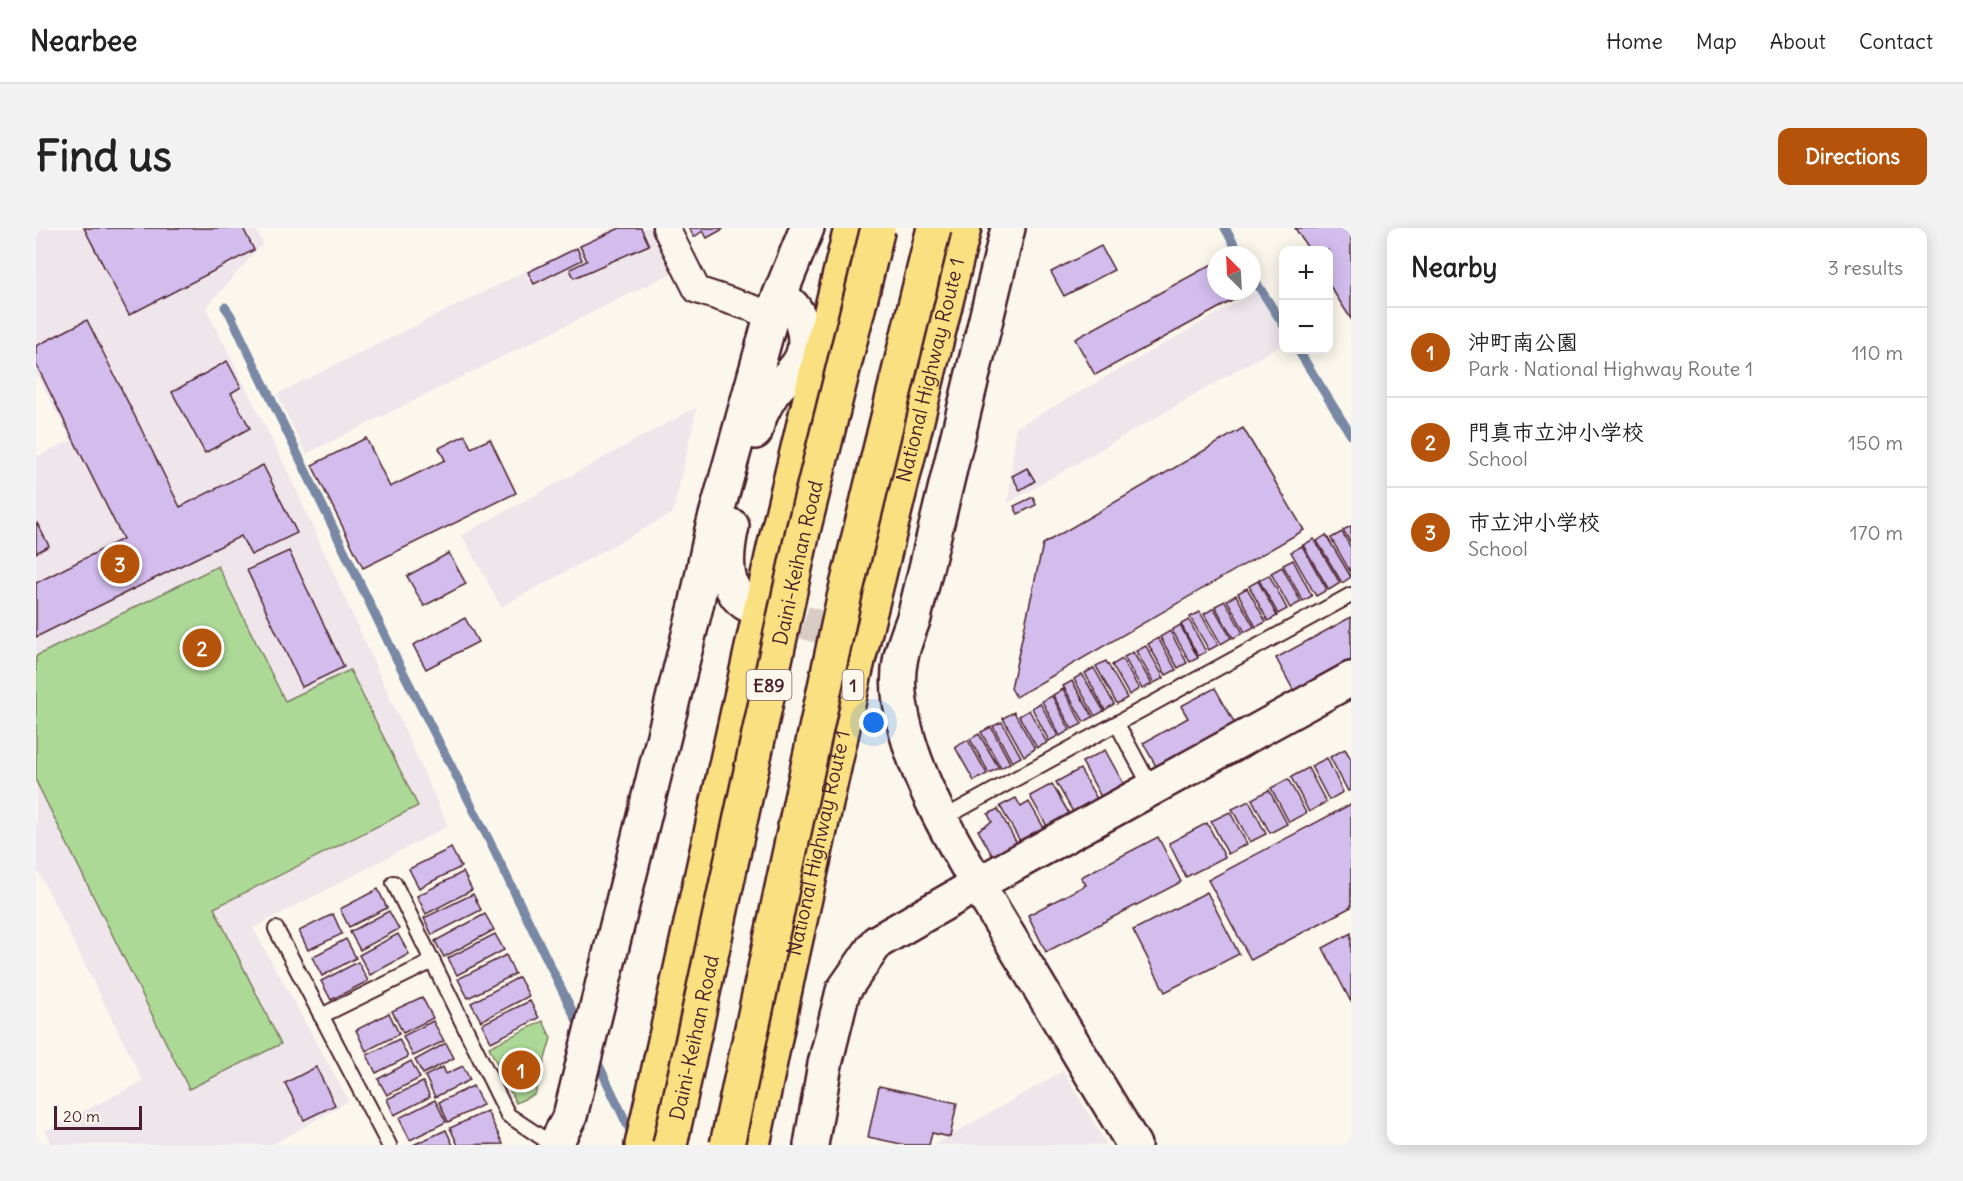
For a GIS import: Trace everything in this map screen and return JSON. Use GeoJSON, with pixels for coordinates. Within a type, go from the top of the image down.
{"type":"FeatureCollection","features":[{"type":"Feature","properties":{"kind":"highway"},"geometry":{"type":"LineString","coordinates":[[642,1145],[774,548],[851,228]]}},
{"type":"Feature","properties":{"kind":"highway","name":"Daini-Keihan Road"},"geometry":{"type":"LineString","coordinates":[[670,1145],[802,531],[878,228]]}},
{"type":"Feature","properties":{"kind":"highway"},"geometry":{"type":"LineString","coordinates":[[727,1145],[844,598],[934,228]]}},
{"type":"Feature","properties":{"kind":"highway","name":"National Highway Route 1"},"geometry":{"type":"LineString","coordinates":[[753,1145],[855,673],[964,228]]}},
{"type":"Feature","properties":{"kind":"street"},"geometry":{"type":"LineString","coordinates":[[666,228],[697,290],[768,307],[790,302],[798,313],[804,343],[802,357],[772,394],[759,417],[729,542],[726,565],[730,580],[735,594],[748,613],[696,606]]}},
{"type":"Feature","properties":{"kind":"street"},"geometry":{"type":"LineString","coordinates":[[555,1144],[570,1116],[768,307],[807,228]]}},
{"type":"Feature","properties":{"kind":"street"},"geometry":{"type":"LineString","coordinates":[[1008,228],[914,618],[888,653],[914,759],[942,819],[978,884],[1134,1145]]}},
{"type":"Feature","properties":{"kind":"street"},"geometry":{"type":"LineString","coordinates":[[811,1145],[825,1064],[843,992],[877,942],[1351,679]]}},
{"type":"Feature","properties":{"kind":"lane"},"geometry":{"type":"LineString","coordinates":[[942,819],[1351,595]]}},
{"type":"Feature","properties":{"kind":"lane"},"geometry":{"type":"LineString","coordinates":[[1117,724],[1152,789]]}},
{"type":"Feature","properties":{"kind":"lane"},"geometry":{"type":"LineString","coordinates":[[394,883],[508,1115],[555,1144]]}},
{"type":"Feature","properties":{"kind":"lane"},"geometry":{"type":"LineString","coordinates":[[276,929],[389,1145]]}},
{"type":"Feature","properties":{"kind":"lane"},"geometry":{"type":"LineString","coordinates":[[321,1016],[432,961]]}},
{"type":"Feature","properties":{"kind":"shaded area"},"geometry":{"type":"Polygon","coordinates":[[[36,228],[255,228],[263,243],[206,308],[287,470],[448,826],[253,928],[349,1101],[272,1145],[51,1145],[45,1131],[143,1081],[36,867],[36,457],[71,440],[36,373],[36,228]]]}},
{"type":"Feature","properties":{"kind":"shaded area"},"geometry":{"type":"Polygon","coordinates":[[[613,228],[652,228],[674,272],[306,454],[277,394],[613,228]]]}},
{"type":"Feature","properties":{"kind":"shaded area"},"geometry":{"type":"Polygon","coordinates":[[[1261,298],[1279,328],[1279,346],[1008,503],[1016,428],[1241,300],[1261,300],[1261,298]]]}},
{"type":"Feature","properties":{"kind":"shaded area"},"geometry":{"type":"Polygon","coordinates":[[[697,407],[673,513],[501,607],[462,535],[697,407]]]}},
{"type":"Feature","properties":{"kind":"shaded area"},"geometry":{"type":"Polygon","coordinates":[[[1063,1071],[1107,1145],[934,1145],[1063,1071]]]}},
{"type":"Feature","properties":{"kind":"green space"},"geometry":{"type":"Polygon","coordinates":[[[218,566],[285,701],[350,670],[418,806],[214,908],[281,1044],[189,1089],[36,781],[36,656],[218,566]]]}},
{"type":"Feature","properties":{"kind":"green space"},"geometry":{"type":"Polygon","coordinates":[[[543,1021],[551,1038],[535,1094],[516,1103],[489,1047],[543,1021]]]}},
{"type":"Feature","properties":{"kind":"building"},"geometry":{"type":"Polygon","coordinates":[[[84,228],[243,228],[254,250],[129,315],[84,228]]]}},
{"type":"Feature","properties":{"kind":"building"},"geometry":{"type":"Polygon","coordinates":[[[620,228],[641,228],[649,245],[574,278],[570,269],[587,261],[580,246],[620,228]]]}},
{"type":"Feature","properties":{"kind":"building"},"geometry":{"type":"Polygon","coordinates":[[[689,228],[723,229],[707,238],[703,231],[694,237],[689,228]]]}},
{"type":"Feature","properties":{"kind":"building"},"geometry":{"type":"Polygon","coordinates":[[[1295,228],[1351,228],[1351,319],[1333,291],[1333,246],[1306,246],[1295,228]]]}},
{"type":"Feature","properties":{"kind":"building"},"geometry":{"type":"Polygon","coordinates":[[[1101,246],[1114,270],[1064,296],[1051,272],[1101,246]]]}},
{"type":"Feature","properties":{"kind":"building"},"geometry":{"type":"Polygon","coordinates":[[[577,248],[582,260],[534,284],[528,272],[577,248]]]}},
{"type":"Feature","properties":{"kind":"building"},"geometry":{"type":"Polygon","coordinates":[[[1207,267],[1207,300],[1233,300],[1095,375],[1075,339],[1207,267]]]}},
{"type":"Feature","properties":{"kind":"building"},"geometry":{"type":"Polygon","coordinates":[[[87,320],[180,507],[263,465],[297,533],[251,555],[241,536],[36,637],[36,583],[123,539],[36,364],[36,346],[87,320]]]}},
{"type":"Feature","properties":{"kind":"building"},"geometry":{"type":"Polygon","coordinates":[[[227,361],[241,387],[231,393],[250,428],[205,453],[172,392],[227,361]]]}},
{"type":"Feature","properties":{"kind":"building"},"geometry":{"type":"Polygon","coordinates":[[[1243,428],[1304,530],[1016,697],[1011,688],[1043,544],[1243,428]]]}},
{"type":"Feature","properties":{"kind":"building"},"geometry":{"type":"Polygon","coordinates":[[[465,435],[471,448],[490,439],[516,493],[363,568],[312,465],[366,438],[390,487],[445,460],[439,448],[465,435]]]}},
{"type":"Feature","properties":{"kind":"building"},"geometry":{"type":"Polygon","coordinates":[[[1027,468],[1035,481],[1020,490],[1012,476],[1027,468]]]}},
{"type":"Feature","properties":{"kind":"building"},"geometry":{"type":"Polygon","coordinates":[[[1033,497],[1036,505],[1018,514],[1014,506],[1033,497]]]}},
{"type":"Feature","properties":{"kind":"building"},"geometry":{"type":"Polygon","coordinates":[[[36,524],[49,546],[36,553],[36,524]]]}},
{"type":"Feature","properties":{"kind":"building"},"geometry":{"type":"Polygon","coordinates":[[[1351,526],[1351,543],[1343,530],[1351,526]]]}},
{"type":"Feature","properties":{"kind":"building"},"geometry":{"type":"Polygon","coordinates":[[[1342,532],[1351,548],[1351,573],[1331,538],[1342,532]]]}},
{"type":"Feature","properties":{"kind":"building"},"geometry":{"type":"Polygon","coordinates":[[[1326,535],[1351,577],[1342,583],[1317,541],[1326,535]]]}},
{"type":"Feature","properties":{"kind":"building"},"geometry":{"type":"Polygon","coordinates":[[[1314,539],[1340,583],[1329,590],[1303,545],[1314,539]]]}},
{"type":"Feature","properties":{"kind":"building"},"geometry":{"type":"Polygon","coordinates":[[[1302,546],[1327,590],[1316,596],[1291,552],[1302,546]]]}},
{"type":"Feature","properties":{"kind":"building"},"geometry":{"type":"Polygon","coordinates":[[[289,551],[344,667],[302,687],[247,570],[289,551]]]}},
{"type":"Feature","properties":{"kind":"building"},"geometry":{"type":"Polygon","coordinates":[[[449,553],[466,584],[424,606],[407,576],[449,553]]]}},
{"type":"Feature","properties":{"kind":"building"},"geometry":{"type":"Polygon","coordinates":[[[1293,560],[1312,596],[1303,601],[1283,565],[1293,560]]]}},
{"type":"Feature","properties":{"kind":"building"},"geometry":{"type":"Polygon","coordinates":[[[1282,567],[1301,602],[1290,608],[1271,573],[1282,567]]]}},
{"type":"Feature","properties":{"kind":"building"},"geometry":{"type":"Polygon","coordinates":[[[1269,575],[1287,609],[1278,614],[1259,580],[1269,575]]]}},
{"type":"Feature","properties":{"kind":"building"},"geometry":{"type":"Polygon","coordinates":[[[1258,581],[1277,616],[1268,621],[1249,586],[1258,581]]]}},
{"type":"Feature","properties":{"kind":"building"},"geometry":{"type":"Polygon","coordinates":[[[1247,588],[1266,622],[1256,627],[1238,593],[1247,588]]]}},
{"type":"Feature","properties":{"kind":"building"},"geometry":{"type":"Polygon","coordinates":[[[1236,595],[1254,627],[1245,632],[1227,600],[1236,595]]]}},
{"type":"Feature","properties":{"kind":"building"},"geometry":{"type":"Polygon","coordinates":[[[1225,601],[1243,633],[1233,638],[1215,606],[1225,601]]]}},
{"type":"Feature","properties":{"kind":"building"},"geometry":{"type":"Polygon","coordinates":[[[1214,608],[1231,638],[1221,644],[1204,614],[1214,608]]]}},
{"type":"Feature","properties":{"kind":"building"},"geometry":{"type":"Polygon","coordinates":[[[1200,612],[1218,645],[1209,650],[1190,617],[1200,612]]]}},
{"type":"Feature","properties":{"kind":"building"},"geometry":{"type":"Polygon","coordinates":[[[1351,617],[1351,665],[1296,695],[1276,658],[1351,617]]]}},
{"type":"Feature","properties":{"kind":"building"},"geometry":{"type":"Polygon","coordinates":[[[465,618],[478,642],[426,669],[413,645],[465,618]]]}},
{"type":"Feature","properties":{"kind":"building"},"geometry":{"type":"Polygon","coordinates":[[[1189,620],[1206,652],[1198,656],[1181,624],[1189,620]]]}},
{"type":"Feature","properties":{"kind":"building"},"geometry":{"type":"Polygon","coordinates":[[[1180,625],[1198,658],[1190,662],[1172,630],[1180,625]]]}},
{"type":"Feature","properties":{"kind":"building"},"geometry":{"type":"Polygon","coordinates":[[[1170,631],[1187,663],[1178,668],[1160,637],[1170,631]]]}},
{"type":"Feature","properties":{"kind":"building"},"geometry":{"type":"Polygon","coordinates":[[[1158,638],[1176,670],[1166,675],[1148,644],[1158,638]]]}},
{"type":"Feature","properties":{"kind":"building"},"geometry":{"type":"Polygon","coordinates":[[[1146,646],[1164,678],[1154,683],[1136,651],[1146,646]]]}},
{"type":"Feature","properties":{"kind":"building"},"geometry":{"type":"Polygon","coordinates":[[[1133,652],[1152,684],[1142,689],[1124,657],[1133,652]]]}},
{"type":"Feature","properties":{"kind":"building"},"geometry":{"type":"Polygon","coordinates":[[[1122,659],[1139,689],[1129,695],[1112,665],[1122,659]]]}},
{"type":"Feature","properties":{"kind":"building"},"geometry":{"type":"Polygon","coordinates":[[[1106,661],[1127,698],[1117,704],[1096,666],[1106,661]]]}},
{"type":"Feature","properties":{"kind":"building"},"geometry":{"type":"Polygon","coordinates":[[[1094,668],[1114,704],[1105,710],[1085,673],[1094,668]]]}},
{"type":"Feature","properties":{"kind":"building"},"geometry":{"type":"Polygon","coordinates":[[[1082,674],[1104,711],[1095,716],[1074,679],[1082,674]]]}},
{"type":"Feature","properties":{"kind":"building"},"geometry":{"type":"Polygon","coordinates":[[[1072,681],[1093,717],[1084,722],[1063,686],[1072,681]]]}},
{"type":"Feature","properties":{"kind":"building"},"geometry":{"type":"Polygon","coordinates":[[[1215,688],[1239,731],[1161,775],[1143,743],[1188,718],[1181,706],[1215,688]]]}},
{"type":"Feature","properties":{"kind":"building"},"geometry":{"type":"Polygon","coordinates":[[[1063,689],[1082,724],[1072,729],[1053,695],[1063,689]]]}},
{"type":"Feature","properties":{"kind":"building"},"geometry":{"type":"Polygon","coordinates":[[[1052,696],[1070,730],[1060,736],[1042,701],[1052,696]]]}},
{"type":"Feature","properties":{"kind":"building"},"geometry":{"type":"Polygon","coordinates":[[[1040,703],[1058,736],[1049,741],[1032,708],[1040,703]]]}},
{"type":"Feature","properties":{"kind":"building"},"geometry":{"type":"Polygon","coordinates":[[[1029,710],[1047,743],[1037,748],[1019,716],[1029,710]]]}},
{"type":"Feature","properties":{"kind":"building"},"geometry":{"type":"Polygon","coordinates":[[[1014,712],[1035,749],[1024,756],[1003,718],[1014,712]]]}},
{"type":"Feature","properties":{"kind":"building"},"geometry":{"type":"Polygon","coordinates":[[[1002,722],[1021,757],[1012,762],[993,726],[1002,722]]]}},
{"type":"Feature","properties":{"kind":"building"},"geometry":{"type":"Polygon","coordinates":[[[991,727],[1010,763],[1001,768],[981,732],[991,727]]]}},
{"type":"Feature","properties":{"kind":"building"},"geometry":{"type":"Polygon","coordinates":[[[979,734],[999,768],[989,773],[970,739],[979,734]]]}},
{"type":"Feature","properties":{"kind":"building"},"geometry":{"type":"Polygon","coordinates":[[[968,740],[987,774],[974,781],[955,747],[968,740]]]}},
{"type":"Feature","properties":{"kind":"building"},"geometry":{"type":"Polygon","coordinates":[[[1345,749],[1351,759],[1351,790],[1348,791],[1330,757],[1345,749]]]}},
{"type":"Feature","properties":{"kind":"building"},"geometry":{"type":"Polygon","coordinates":[[[1105,750],[1128,792],[1105,804],[1082,762],[1105,750]]]}},
{"type":"Feature","properties":{"kind":"building"},"geometry":{"type":"Polygon","coordinates":[[[1327,758],[1343,792],[1329,800],[1311,766],[1327,758]]]}},
{"type":"Feature","properties":{"kind":"building"},"geometry":{"type":"Polygon","coordinates":[[[1308,768],[1326,802],[1309,812],[1291,777],[1308,768]]]}},
{"type":"Feature","properties":{"kind":"building"},"geometry":{"type":"Polygon","coordinates":[[[1080,769],[1101,806],[1077,819],[1056,782],[1080,769]]]}},
{"type":"Feature","properties":{"kind":"building"},"geometry":{"type":"Polygon","coordinates":[[[1288,779],[1306,813],[1289,822],[1271,788],[1288,779]]]}},
{"type":"Feature","properties":{"kind":"building"},"geometry":{"type":"Polygon","coordinates":[[[1052,784],[1074,822],[1052,835],[1030,796],[1052,784]]]}},
{"type":"Feature","properties":{"kind":"building"},"geometry":{"type":"Polygon","coordinates":[[[1269,790],[1287,824],[1270,833],[1252,799],[1269,790]]]}},
{"type":"Feature","properties":{"kind":"building"},"geometry":{"type":"Polygon","coordinates":[[[1016,798],[1021,807],[1029,802],[1048,835],[1024,848],[1000,806],[1016,798]]]}},
{"type":"Feature","properties":{"kind":"building"},"geometry":{"type":"Polygon","coordinates":[[[1249,801],[1266,834],[1250,842],[1232,809],[1249,801]]]}},
{"type":"Feature","properties":{"kind":"building"},"geometry":{"type":"Polygon","coordinates":[[[1351,804],[1351,907],[1251,960],[1208,880],[1351,804]]]}},
{"type":"Feature","properties":{"kind":"building"},"geometry":{"type":"Polygon","coordinates":[[[998,809],[1020,849],[996,862],[978,830],[992,822],[988,814],[998,809]]]}},
{"type":"Feature","properties":{"kind":"building"},"geometry":{"type":"Polygon","coordinates":[[[1230,812],[1247,844],[1228,854],[1211,821],[1230,812]]]}},
{"type":"Feature","properties":{"kind":"building"},"geometry":{"type":"Polygon","coordinates":[[[1207,823],[1225,857],[1186,877],[1169,843],[1207,823]]]}},
{"type":"Feature","properties":{"kind":"building"},"geometry":{"type":"Polygon","coordinates":[[[1158,837],[1181,882],[1046,952],[1028,915],[1086,885],[1081,877],[1158,837]]]}},
{"type":"Feature","properties":{"kind":"building"},"geometry":{"type":"Polygon","coordinates":[[[451,848],[461,867],[419,888],[409,869],[451,848]]]}},
{"type":"Feature","properties":{"kind":"building"},"geometry":{"type":"Polygon","coordinates":[[[463,872],[472,890],[426,914],[417,896],[463,872]]]}},
{"type":"Feature","properties":{"kind":"building"},"geometry":{"type":"Polygon","coordinates":[[[378,889],[387,908],[349,927],[340,909],[378,889]]]}},
{"type":"Feature","properties":{"kind":"building"},"geometry":{"type":"Polygon","coordinates":[[[1207,892],[1239,954],[1165,992],[1133,930],[1207,892]]]}},
{"type":"Feature","properties":{"kind":"building"},"geometry":{"type":"Polygon","coordinates":[[[473,894],[481,910],[432,935],[424,918],[473,894]]]}},
{"type":"Feature","properties":{"kind":"building"},"geometry":{"type":"Polygon","coordinates":[[[389,911],[399,929],[360,950],[350,932],[389,911]]]}},
{"type":"Feature","properties":{"kind":"building"},"geometry":{"type":"Polygon","coordinates":[[[333,914],[342,934],[308,950],[299,931],[333,914]]]}},
{"type":"Feature","properties":{"kind":"building"},"geometry":{"type":"Polygon","coordinates":[[[485,914],[494,930],[444,957],[435,941],[485,914]]]}},
{"type":"Feature","properties":{"kind":"building"},"geometry":{"type":"Polygon","coordinates":[[[1351,933],[1351,1002],[1323,948],[1351,933]]]}},
{"type":"Feature","properties":{"kind":"building"},"geometry":{"type":"Polygon","coordinates":[[[398,934],[409,954],[370,975],[359,955],[398,934]]]}},
{"type":"Feature","properties":{"kind":"building"},"geometry":{"type":"Polygon","coordinates":[[[495,934],[504,950],[457,975],[448,958],[495,934]]]}},
{"type":"Feature","properties":{"kind":"building"},"geometry":{"type":"Polygon","coordinates":[[[346,939],[356,958],[322,976],[312,957],[346,939]]]}},
{"type":"Feature","properties":{"kind":"building"},"geometry":{"type":"Polygon","coordinates":[[[506,955],[515,974],[468,998],[458,979],[506,955]]]}},
{"type":"Feature","properties":{"kind":"building"},"geometry":{"type":"Polygon","coordinates":[[[358,962],[368,981],[331,1000],[321,981],[358,962]]]}},
{"type":"Feature","properties":{"kind":"building"},"geometry":{"type":"Polygon","coordinates":[[[519,977],[529,996],[481,1021],[471,1003],[519,977]]]}},
{"type":"Feature","properties":{"kind":"building"},"geometry":{"type":"Polygon","coordinates":[[[422,997],[433,1018],[403,1033],[392,1011],[422,997]]]}},
{"type":"Feature","properties":{"kind":"building"},"geometry":{"type":"Polygon","coordinates":[[[530,1001],[539,1018],[491,1042],[482,1024],[530,1001]]]}},
{"type":"Feature","properties":{"kind":"building"},"geometry":{"type":"Polygon","coordinates":[[[389,1013],[399,1034],[366,1051],[356,1030],[389,1013]]]}},
{"type":"Feature","properties":{"kind":"building"},"geometry":{"type":"Polygon","coordinates":[[[433,1021],[444,1041],[413,1056],[403,1036],[433,1021]]]}},
{"type":"Feature","properties":{"kind":"building"},"geometry":{"type":"Polygon","coordinates":[[[399,1039],[408,1057],[376,1073],[367,1055],[399,1039]]]}},
{"type":"Feature","properties":{"kind":"building"},"geometry":{"type":"Polygon","coordinates":[[[446,1043],[454,1058],[423,1074],[415,1060],[446,1043]]]}},
{"type":"Feature","properties":{"kind":"building"},"geometry":{"type":"Polygon","coordinates":[[[411,1061],[420,1078],[387,1095],[378,1079],[411,1061]]]}},
{"type":"Feature","properties":{"kind":"building"},"geometry":{"type":"Polygon","coordinates":[[[463,1066],[470,1080],[435,1097],[425,1076],[443,1067],[446,1074],[463,1066]]]}},
{"type":"Feature","properties":{"kind":"building"},"geometry":{"type":"Polygon","coordinates":[[[316,1067],[335,1105],[304,1120],[285,1083],[316,1067]]]}},
{"type":"Feature","properties":{"kind":"building"},"geometry":{"type":"Polygon","coordinates":[[[423,1082],[430,1097],[394,1115],[387,1099],[423,1082]]]}},
{"type":"Feature","properties":{"kind":"building"},"geometry":{"type":"Polygon","coordinates":[[[473,1086],[483,1105],[448,1122],[439,1102],[473,1086]]]}},
{"type":"Feature","properties":{"kind":"building"},"geometry":{"type":"Polygon","coordinates":[[[879,1086],[957,1103],[950,1137],[932,1133],[929,1145],[906,1145],[868,1137],[879,1086]]]}},
{"type":"Feature","properties":{"kind":"building"},"geometry":{"type":"Polygon","coordinates":[[[435,1100],[446,1122],[410,1140],[399,1118],[435,1100]]]}},
{"type":"Feature","properties":{"kind":"building"},"geometry":{"type":"Polygon","coordinates":[[[487,1111],[503,1144],[458,1145],[450,1128],[487,1111]]]}},
{"type":"Feature","properties":{"kind":"building"},"geometry":{"type":"Polygon","coordinates":[[[446,1130],[453,1145],[413,1145],[446,1130]]]}},
{"type":"Feature","properties":{"kind":"waterway"},"geometry":{"type":"LineString","coordinates":[[1225,228],[1235,246]]}},
{"type":"Feature","properties":{"kind":"waterway"},"geometry":{"type":"LineString","coordinates":[[1261,290],[1279,318]]}},
{"type":"Feature","properties":{"kind":"waterway"},"geometry":{"type":"LineString","coordinates":[[225,307],[397,660],[488,838],[582,1031]]}},
{"type":"Feature","properties":{"kind":"waterway"},"geometry":{"type":"LineString","coordinates":[[1300,354],[1351,435]]}},
{"type":"Feature","properties":{"kind":"waterway"},"geometry":{"type":"LineString","coordinates":[[595,1057],[634,1139]]}},
{"type":"Feature","properties":{"kind":"tunnel"},"geometry":{"type":"LineString","coordinates":[[757,608],[863,640]]}},
{"type":"Feature","properties":{"kind":"place","name":"市立沖小学校"},"geometry":{"type":"Point","coordinates":[120,564]}},
{"type":"Feature","properties":{"kind":"place","name":"門真市立沖小学校"},"geometry":{"type":"Point","coordinates":[202,648]}},
{"type":"Feature","properties":{"kind":"place","name":"沖町南公園"},"geometry":{"type":"Point","coordinates":[521,1070]}}]}
